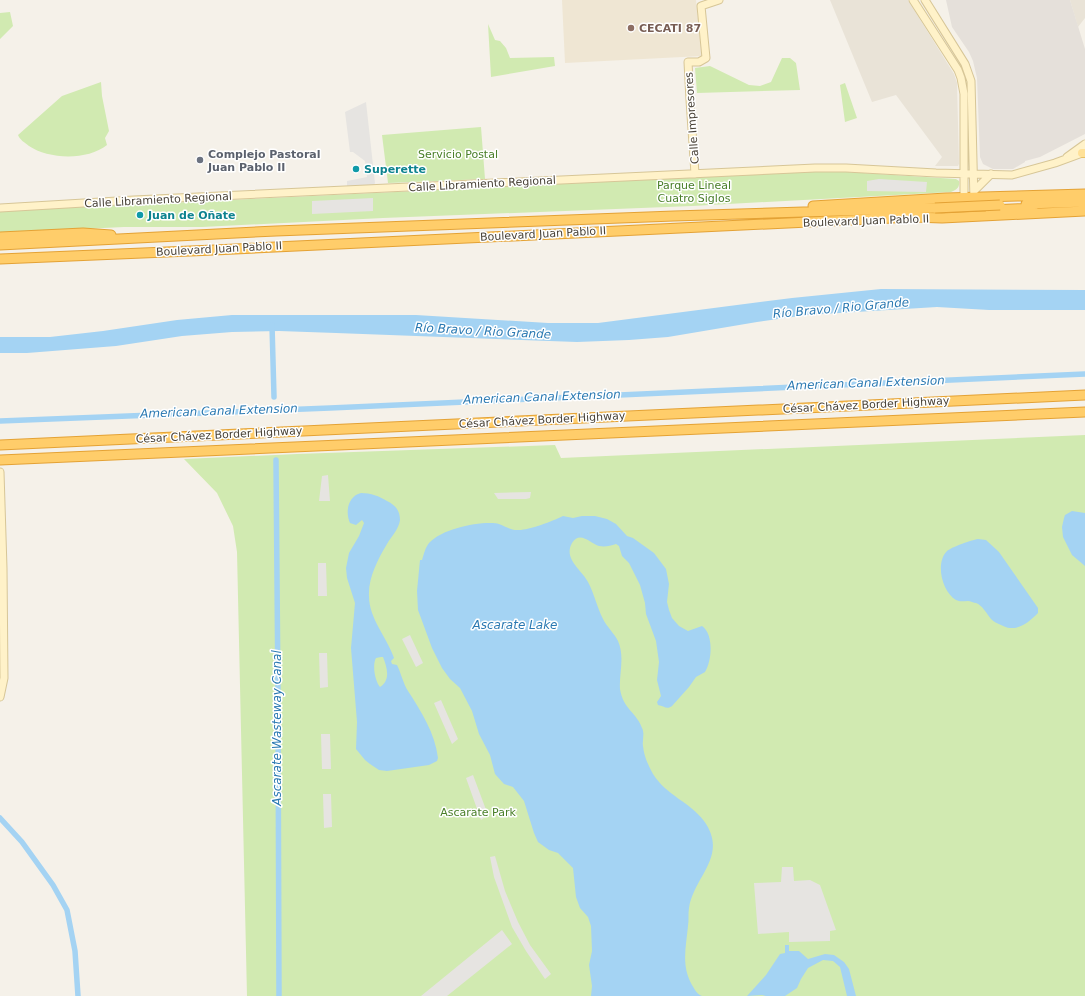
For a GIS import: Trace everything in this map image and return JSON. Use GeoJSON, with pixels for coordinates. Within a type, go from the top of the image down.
{"type":"FeatureCollection","features":[{"type":"Feature","properties":{"kind":"highway"},"geometry":{"type":"LineString","coordinates":[[786,213],[791,208],[797,207],[964,197],[974,194],[994,196],[1085,194]]}},
{"type":"Feature","properties":{"kind":"highway"},"geometry":{"type":"LineString","coordinates":[[994,196],[991,204],[995,209]]}},
{"type":"Feature","properties":{"kind":"highway"},"geometry":{"type":"LineString","coordinates":[[946,198],[952,205],[951,209],[946,212]]}},
{"type":"Feature","properties":{"kind":"highway","name":"Boulevard Juan Pablo II"},"geometry":{"type":"LineString","coordinates":[[0,245],[276,231],[1085,202]]}},
{"type":"Feature","properties":{"kind":"highway"},"geometry":{"type":"LineString","coordinates":[[914,217],[924,213],[1048,207],[1066,212]]}},
{"type":"Feature","properties":{"kind":"highway","name":"Boulevard Juan Pablo II"},"geometry":{"type":"LineString","coordinates":[[0,259],[914,217],[942,218],[1085,211]]}},
{"type":"Feature","properties":{"kind":"highway"},"geometry":{"type":"LineString","coordinates":[[0,237],[88,233],[139,237]]}},
{"type":"Feature","properties":{"kind":"highway"},"geometry":{"type":"LineString","coordinates":[[0,252],[25,258]]}},
{"type":"Feature","properties":{"kind":"highway","name":"César Chávez Border Highway"},"geometry":{"type":"LineString","coordinates":[[0,445],[1085,395]]}},
{"type":"Feature","properties":{"kind":"highway","name":"César Chávez Border Highway"},"geometry":{"type":"LineString","coordinates":[[0,460],[1085,412]]}},
{"type":"Feature","properties":{"kind":"street","name":"Calle Impresores"},"geometry":{"type":"LineString","coordinates":[[696,174],[688,62],[699,62],[704,60],[706,54],[701,6],[719,0]]}},
{"type":"Feature","properties":{"kind":"street"},"geometry":{"type":"LineString","coordinates":[[913,0],[958,70],[961,78],[964,94],[964,211]]}},
{"type":"Feature","properties":{"kind":"street"},"geometry":{"type":"LineString","coordinates":[[925,0],[965,64],[971,81],[974,210]]}},
{"type":"Feature","properties":{"kind":"street"},"geometry":{"type":"LineString","coordinates":[[922,15],[931,10]]}},
{"type":"Feature","properties":{"kind":"street"},"geometry":{"type":"LineString","coordinates":[[1062,161],[1085,144]]}},
{"type":"Feature","properties":{"kind":"street"},"geometry":{"type":"LineString","coordinates":[[1062,161],[1084,152]]}},
{"type":"Feature","properties":{"kind":"street","name":"Calle Libramiento Regional"},"geometry":{"type":"LineString","coordinates":[[0,208],[134,200],[846,168],[964,174],[1018,174],[1062,161]]}},
{"type":"Feature","properties":{"kind":"street"},"geometry":{"type":"LineString","coordinates":[[974,194],[991,174]]}},
{"type":"Feature","properties":{"kind":"street"},"geometry":{"type":"LineString","coordinates":[[0,472],[4,678],[0,697]]}},
{"type":"Feature","properties":{"kind":"shaded area","name":"CECATI 87"},"geometry":{"type":"Polygon","coordinates":[[[562,0],[696,0],[702,56],[565,63],[562,0]]]}},
{"type":"Feature","properties":{"kind":"shaded area"},"geometry":{"type":"Polygon","coordinates":[[[830,0],[908,0],[954,74],[957,83],[958,166],[935,166],[942,157],[896,95],[872,102],[830,0]]]}},
{"type":"Feature","properties":{"kind":"shaded area"},"geometry":{"type":"Polygon","coordinates":[[[946,0],[1070,0],[1085,49],[1085,134],[1040,157],[1025,161],[1013,169],[993,169],[983,164],[980,157],[977,78],[969,52],[952,27],[946,0]]]}},
{"type":"Feature","properties":{"kind":"shaded area"},"geometry":{"type":"Polygon","coordinates":[[[1070,0],[1085,0],[1085,18],[1078,27],[1070,0]]]}},
{"type":"Feature","properties":{"kind":"shaded area"},"geometry":{"type":"Polygon","coordinates":[[[366,102],[375,183],[374,185],[347,186],[347,181],[367,177],[365,161],[353,152],[350,152],[345,112],[366,102]]]}},
{"type":"Feature","properties":{"kind":"shaded area"},"geometry":{"type":"Polygon","coordinates":[[[879,179],[927,182],[926,192],[867,191],[867,181],[879,179]]]}},
{"type":"Feature","properties":{"kind":"shaded area"},"geometry":{"type":"Polygon","coordinates":[[[373,198],[373,211],[312,214],[312,201],[373,198]]]}},
{"type":"Feature","properties":{"kind":"shaded area"},"geometry":{"type":"Polygon","coordinates":[[[328,475],[330,501],[319,501],[322,476],[328,475]]]}},
{"type":"Feature","properties":{"kind":"shaded area"},"geometry":{"type":"Polygon","coordinates":[[[531,492],[530,498],[526,499],[498,499],[494,493],[531,492]]]}},
{"type":"Feature","properties":{"kind":"shaded area"},"geometry":{"type":"Polygon","coordinates":[[[318,563],[326,563],[327,596],[318,596],[318,563]]]}},
{"type":"Feature","properties":{"kind":"shaded area"},"geometry":{"type":"Polygon","coordinates":[[[410,635],[423,663],[416,667],[402,639],[410,635]]]}},
{"type":"Feature","properties":{"kind":"shaded area"},"geometry":{"type":"Polygon","coordinates":[[[319,653],[327,653],[328,687],[320,688],[319,653]]]}},
{"type":"Feature","properties":{"kind":"shaded area"},"geometry":{"type":"Polygon","coordinates":[[[441,700],[458,739],[452,744],[434,703],[441,700]]]}},
{"type":"Feature","properties":{"kind":"shaded area"},"geometry":{"type":"Polygon","coordinates":[[[321,734],[330,734],[331,769],[322,769],[321,734]]]}},
{"type":"Feature","properties":{"kind":"shaded area"},"geometry":{"type":"Polygon","coordinates":[[[473,775],[488,815],[481,820],[466,778],[473,775]]]}},
{"type":"Feature","properties":{"kind":"shaded area"},"geometry":{"type":"Polygon","coordinates":[[[323,794],[331,794],[332,827],[324,828],[323,794]]]}},
{"type":"Feature","properties":{"kind":"shaded area"},"geometry":{"type":"Polygon","coordinates":[[[495,856],[505,891],[518,922],[530,945],[551,974],[545,979],[512,927],[494,877],[490,857],[495,856]]]}},
{"type":"Feature","properties":{"kind":"shaded area"},"geometry":{"type":"Polygon","coordinates":[[[782,867],[793,867],[794,881],[810,880],[820,885],[836,930],[830,931],[830,941],[789,942],[789,932],[758,934],[754,883],[781,882],[782,867]]]}},
{"type":"Feature","properties":{"kind":"shaded area"},"geometry":{"type":"Polygon","coordinates":[[[502,930],[512,944],[447,996],[421,996],[502,930]]]}},
{"type":"Feature","properties":{"kind":"green space"},"geometry":{"type":"Polygon","coordinates":[[[10,12],[13,26],[0,39],[0,13],[10,12]]]}},
{"type":"Feature","properties":{"kind":"green space"},"geometry":{"type":"Polygon","coordinates":[[[488,24],[495,40],[500,41],[506,48],[510,58],[554,57],[555,66],[491,77],[488,24]]]}},
{"type":"Feature","properties":{"kind":"green space"},"geometry":{"type":"Polygon","coordinates":[[[782,58],[790,58],[796,63],[800,90],[697,93],[695,68],[710,66],[749,85],[760,86],[771,82],[782,58]]]}},
{"type":"Feature","properties":{"kind":"green space"},"geometry":{"type":"Polygon","coordinates":[[[101,82],[102,96],[109,131],[105,138],[107,145],[89,154],[79,156],[57,156],[46,154],[22,141],[18,135],[62,96],[101,82]]]}},
{"type":"Feature","properties":{"kind":"green space"},"geometry":{"type":"Polygon","coordinates":[[[845,83],[857,118],[845,122],[840,85],[845,83]]]}},
{"type":"Feature","properties":{"kind":"green space","name":"Servicio Postal"},"geometry":{"type":"Polygon","coordinates":[[[481,127],[485,179],[388,183],[382,135],[481,127]]]}},
{"type":"Feature","properties":{"kind":"green space","name":"Parque Lineal Cuatro Siglos"},"geometry":{"type":"Polygon","coordinates":[[[832,171],[956,179],[959,181],[959,185],[951,192],[692,206],[383,218],[202,227],[124,227],[0,233],[0,211],[832,171]]]}},
{"type":"Feature","properties":{"kind":"green space","name":"Ascarate Park"},"geometry":{"type":"Polygon","coordinates":[[[1085,435],[1085,996],[247,996],[237,552],[233,526],[217,493],[184,459],[555,445],[561,458],[1085,435]]]}},
{"type":"Feature","properties":{"kind":"water","name":"Río Bravo / Rio Grande"},"geometry":{"type":"Polygon","coordinates":[[[881,289],[1085,290],[1085,310],[989,310],[937,307],[807,315],[668,337],[629,340],[577,342],[279,331],[232,332],[182,336],[116,346],[27,353],[0,353],[0,337],[50,337],[177,320],[232,315],[416,315],[548,323],[598,323],[792,298],[881,289]]]}},
{"type":"Feature","properties":{"kind":"water"},"geometry":{"type":"Polygon","coordinates":[[[365,493],[378,496],[392,504],[399,513],[400,520],[398,527],[380,556],[374,569],[370,582],[369,596],[375,620],[394,658],[391,661],[392,664],[397,665],[406,688],[431,731],[438,758],[437,761],[429,765],[387,771],[379,770],[365,760],[356,749],[357,722],[351,648],[355,603],[347,578],[346,568],[349,553],[359,536],[364,523],[362,520],[356,525],[350,523],[349,519],[348,509],[350,501],[357,495],[365,493]],[[383,657],[376,658],[374,665],[375,677],[380,687],[386,681],[387,677],[387,669],[383,657]]]}},
{"type":"Feature","properties":{"kind":"water"},"geometry":{"type":"Polygon","coordinates":[[[1072,511],[1085,513],[1085,566],[1072,555],[1063,537],[1062,527],[1065,515],[1072,511]]]}},
{"type":"Feature","properties":{"kind":"water","name":"Ascarate Lake"},"geometry":{"type":"Polygon","coordinates":[[[563,516],[573,518],[595,516],[607,519],[616,524],[627,536],[633,538],[654,553],[666,569],[669,584],[667,602],[672,618],[679,626],[688,631],[702,626],[709,635],[711,648],[709,661],[705,672],[696,677],[672,706],[667,708],[658,705],[657,702],[661,696],[657,680],[659,662],[656,641],[646,614],[645,603],[640,585],[629,563],[622,556],[619,546],[616,544],[599,546],[582,538],[575,539],[572,543],[570,554],[574,564],[588,582],[606,625],[618,641],[621,653],[620,689],[624,701],[637,718],[642,728],[645,757],[649,767],[665,788],[698,814],[711,833],[713,845],[712,855],[692,897],[689,910],[685,949],[686,971],[696,992],[702,996],[591,996],[592,986],[589,965],[592,951],[591,926],[588,917],[580,908],[576,897],[573,868],[558,853],[549,850],[538,842],[524,801],[513,787],[504,784],[495,774],[490,755],[479,734],[472,711],[460,688],[450,679],[442,668],[432,648],[418,610],[417,591],[420,560],[422,560],[429,543],[435,538],[450,530],[468,525],[493,523],[515,530],[523,530],[541,525],[563,516]]]}},
{"type":"Feature","properties":{"kind":"water"},"geometry":{"type":"Polygon","coordinates":[[[978,539],[986,540],[999,552],[1038,608],[1038,613],[1029,622],[1022,626],[1010,628],[1001,625],[992,620],[978,604],[969,601],[956,600],[947,591],[941,570],[943,556],[947,551],[953,548],[966,542],[978,539]]]}},
{"type":"Feature","properties":{"kind":"water"},"geometry":{"type":"Polygon","coordinates":[[[785,945],[789,945],[789,951],[799,951],[808,959],[825,954],[834,955],[844,962],[849,969],[856,996],[847,996],[840,967],[833,961],[823,960],[808,968],[797,988],[785,996],[747,996],[766,975],[780,954],[785,953],[785,945]]]}},
{"type":"Feature","properties":{"kind":"waterway","name":"Ascarate Wasteway Canal"},"geometry":{"type":"LineString","coordinates":[[272,325],[274,397]]}},
{"type":"Feature","properties":{"kind":"waterway","name":"American Canal Extension"},"geometry":{"type":"LineString","coordinates":[[0,421],[330,408],[1085,374]]}},
{"type":"Feature","properties":{"kind":"waterway","name":"Ascarate Wasteway Canal"},"geometry":{"type":"LineString","coordinates":[[276,460],[279,996]]}},
{"type":"Feature","properties":{"kind":"waterway"},"geometry":{"type":"LineString","coordinates":[[0,818],[22,842],[53,885],[67,910],[75,951],[78,996]]}},
{"type":"Feature","properties":{"kind":"place","name":"CECATI 87"},"geometry":{"type":"Point","coordinates":[631,28]}},
{"type":"Feature","properties":{"kind":"place","name":"Complejo Pastoral Juan Pablo II"},"geometry":{"type":"Point","coordinates":[200,160]}},
{"type":"Feature","properties":{"kind":"place","name":"Superette"},"geometry":{"type":"Point","coordinates":[356,169]}},
{"type":"Feature","properties":{"kind":"place","name":"Juan de Oñate"},"geometry":{"type":"Point","coordinates":[140,215]}}]}
